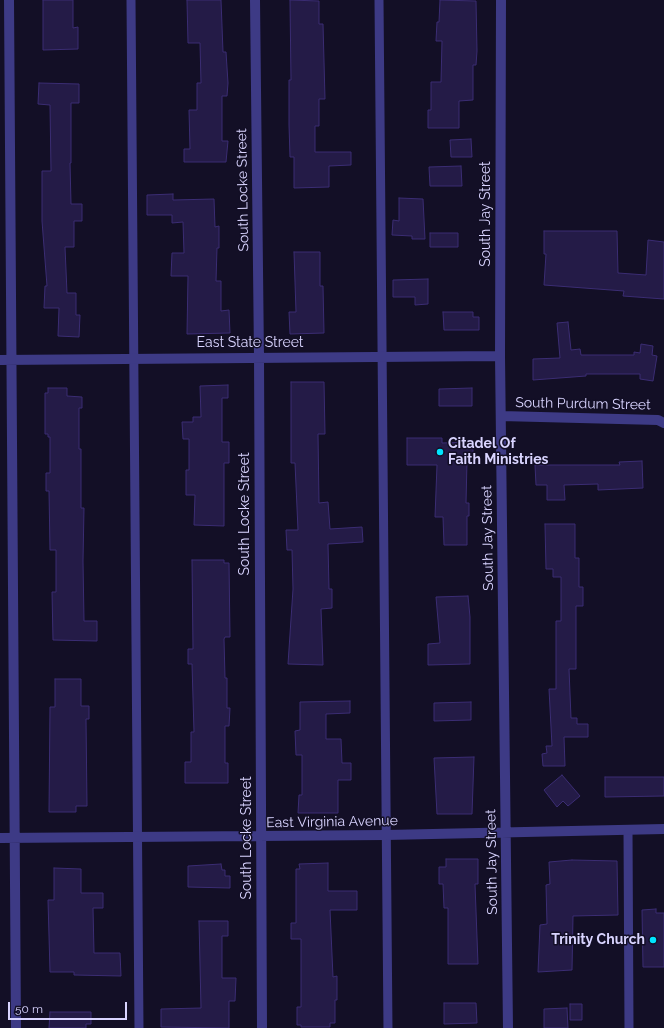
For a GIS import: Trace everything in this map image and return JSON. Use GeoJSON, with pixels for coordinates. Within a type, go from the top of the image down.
{"type":"FeatureCollection","features":[{"type":"Feature","properties":{"kind":"street"},"geometry":{"type":"LineString","coordinates":[[9,0],[16,1028]]}},
{"type":"Feature","properties":{"kind":"street","name":"South Locke Street"},"geometry":{"type":"LineString","coordinates":[[255,0],[259,357],[262,1028]]}},
{"type":"Feature","properties":{"kind":"street","name":"South Jay Street"},"geometry":{"type":"LineString","coordinates":[[500,0],[500,356],[508,1028]]}},
{"type":"Feature","properties":{"kind":"street","name":"East State Street"},"geometry":{"type":"LineString","coordinates":[[0,360],[500,356]]}},
{"type":"Feature","properties":{"kind":"street","name":"South Purdum Street"},"geometry":{"type":"LineString","coordinates":[[501,416],[658,420],[664,423]]}},
{"type":"Feature","properties":{"kind":"street","name":"East Virginia Avenue"},"geometry":{"type":"LineString","coordinates":[[0,838],[138,836],[386,836],[664,829]]}},
{"type":"Feature","properties":{"kind":"lane"},"geometry":{"type":"LineString","coordinates":[[131,0],[140,1028]]}},
{"type":"Feature","properties":{"kind":"lane"},"geometry":{"type":"LineString","coordinates":[[379,0],[388,1028]]}},
{"type":"Feature","properties":{"kind":"lane"},"geometry":{"type":"LineString","coordinates":[[628,830],[629,1028]]}},
{"type":"Feature","properties":{"kind":"building"},"geometry":{"type":"Polygon","coordinates":[[[43,0],[73,0],[73,28],[78,27],[78,49],[43,50],[43,0]]]}},
{"type":"Feature","properties":{"kind":"building"},"geometry":{"type":"Polygon","coordinates":[[[187,0],[221,0],[223,52],[226,52],[228,83],[227,96],[222,96],[222,141],[228,141],[226,162],[184,162],[184,149],[190,149],[189,110],[197,110],[197,83],[201,83],[200,43],[188,43],[187,0]]]}},
{"type":"Feature","properties":{"kind":"building"},"geometry":{"type":"Polygon","coordinates":[[[290,0],[319,1],[319,24],[323,24],[325,99],[319,99],[319,126],[315,126],[315,152],[351,152],[351,165],[329,166],[329,187],[294,188],[294,157],[290,157],[289,125],[289,80],[291,80],[290,0]]]}},
{"type":"Feature","properties":{"kind":"building"},"geometry":{"type":"Polygon","coordinates":[[[440,0],[476,1],[477,51],[476,65],[473,65],[473,100],[459,101],[459,128],[428,128],[428,110],[431,110],[431,82],[441,82],[442,41],[436,41],[440,0]]]}},
{"type":"Feature","properties":{"kind":"building"},"geometry":{"type":"Polygon","coordinates":[[[39,83],[79,84],[79,103],[71,103],[70,163],[71,204],[82,204],[82,221],[74,221],[74,247],[65,247],[67,293],[76,293],[76,315],[80,315],[79,337],[58,336],[59,308],[44,308],[45,286],[47,286],[42,221],[42,171],[51,171],[50,105],[38,104],[39,83]]]}},
{"type":"Feature","properties":{"kind":"building"},"geometry":{"type":"Polygon","coordinates":[[[471,139],[472,157],[451,157],[450,140],[471,139]]]}},
{"type":"Feature","properties":{"kind":"building"},"geometry":{"type":"Polygon","coordinates":[[[461,166],[462,186],[430,186],[429,167],[461,166]]]}},
{"type":"Feature","properties":{"kind":"building"},"geometry":{"type":"Polygon","coordinates":[[[173,194],[173,200],[214,199],[215,227],[219,226],[216,281],[221,281],[221,311],[229,310],[230,333],[187,334],[188,276],[171,276],[172,253],[184,253],[183,222],[172,223],[172,215],[147,215],[147,195],[173,194]]]}},
{"type":"Feature","properties":{"kind":"building"},"geometry":{"type":"Polygon","coordinates":[[[399,198],[423,199],[425,239],[412,239],[412,236],[392,235],[393,220],[399,221],[399,198]]]}},
{"type":"Feature","properties":{"kind":"building"},"geometry":{"type":"Polygon","coordinates":[[[544,231],[617,231],[618,273],[646,275],[648,240],[664,242],[664,299],[623,296],[624,291],[544,285],[546,254],[544,254],[544,231]]]}},
{"type":"Feature","properties":{"kind":"building"},"geometry":{"type":"Polygon","coordinates":[[[430,233],[458,233],[458,247],[430,247],[430,233]]]}},
{"type":"Feature","properties":{"kind":"building"},"geometry":{"type":"Polygon","coordinates":[[[294,252],[320,252],[320,286],[323,286],[324,333],[290,334],[289,312],[296,312],[294,252]]]}},
{"type":"Feature","properties":{"kind":"building"},"geometry":{"type":"Polygon","coordinates":[[[428,279],[428,304],[415,305],[415,297],[393,297],[393,280],[428,279]]]}},
{"type":"Feature","properties":{"kind":"building"},"geometry":{"type":"Polygon","coordinates":[[[443,312],[473,312],[473,317],[479,317],[479,330],[444,330],[443,312]]]}},
{"type":"Feature","properties":{"kind":"building"},"geometry":{"type":"Polygon","coordinates":[[[568,322],[571,350],[580,349],[581,355],[634,355],[634,352],[640,353],[641,344],[653,346],[652,355],[657,356],[653,381],[640,379],[640,374],[586,374],[586,376],[533,380],[533,359],[560,358],[557,323],[568,322]]]}},
{"type":"Feature","properties":{"kind":"building"},"geometry":{"type":"Polygon","coordinates":[[[291,382],[324,382],[325,434],[318,434],[319,503],[328,502],[330,529],[362,527],[363,542],[328,544],[329,589],[332,589],[332,608],[321,609],[323,665],[288,664],[293,589],[292,550],[287,550],[286,530],[298,530],[295,463],[291,463],[291,382]]]}},
{"type":"Feature","properties":{"kind":"building"},"geometry":{"type":"Polygon","coordinates":[[[228,385],[228,398],[222,398],[222,442],[229,442],[229,463],[224,463],[224,526],[194,525],[195,495],[186,495],[186,470],[189,470],[189,439],[183,439],[182,422],[193,422],[193,417],[201,417],[200,386],[228,385]]]}},
{"type":"Feature","properties":{"kind":"building"},"geometry":{"type":"Polygon","coordinates":[[[48,388],[67,388],[67,396],[82,397],[82,408],[79,408],[79,449],[81,449],[81,508],[84,508],[84,621],[97,621],[97,641],[53,640],[52,592],[56,592],[56,550],[50,550],[49,491],[46,491],[46,473],[50,473],[50,437],[48,437],[48,434],[45,434],[45,393],[48,393],[48,388]]]}},
{"type":"Feature","properties":{"kind":"building"},"geometry":{"type":"Polygon","coordinates":[[[472,388],[472,406],[439,406],[439,389],[472,388]]]}},
{"type":"Feature","properties":{"kind":"building"},"geometry":{"type":"Polygon","coordinates":[[[407,438],[442,438],[442,443],[473,442],[473,461],[467,461],[466,503],[469,503],[469,516],[467,516],[467,545],[444,545],[443,517],[435,517],[437,465],[407,465],[407,438]]]}},
{"type":"Feature","properties":{"kind":"building"},"geometry":{"type":"Polygon","coordinates":[[[642,461],[643,488],[598,490],[598,484],[564,485],[565,500],[547,500],[547,485],[536,485],[535,465],[620,465],[619,462],[642,461]]]}},
{"type":"Feature","properties":{"kind":"building"},"geometry":{"type":"Polygon","coordinates":[[[545,524],[575,524],[575,558],[579,558],[579,587],[583,587],[583,606],[576,606],[576,669],[569,669],[571,718],[577,718],[577,724],[588,724],[588,737],[564,737],[565,766],[543,766],[542,754],[547,753],[546,746],[552,746],[549,689],[556,689],[556,621],[561,621],[561,577],[553,577],[553,569],[546,569],[545,524]]]}},
{"type":"Feature","properties":{"kind":"building"},"geometry":{"type":"Polygon","coordinates":[[[192,560],[224,560],[224,563],[229,563],[230,637],[225,637],[224,639],[225,678],[227,678],[227,708],[230,708],[229,726],[225,726],[225,763],[228,763],[228,783],[185,783],[185,762],[191,762],[191,732],[194,732],[192,664],[188,664],[188,649],[193,649],[192,560]]]}},
{"type":"Feature","properties":{"kind":"building"},"geometry":{"type":"Polygon","coordinates":[[[468,596],[470,617],[470,664],[428,665],[428,644],[440,643],[436,597],[468,596]]]}},
{"type":"Feature","properties":{"kind":"building"},"geometry":{"type":"Polygon","coordinates":[[[55,679],[81,679],[81,706],[89,706],[89,719],[86,719],[87,806],[76,806],[76,812],[49,812],[50,707],[55,707],[55,679]]]}},
{"type":"Feature","properties":{"kind":"building"},"geometry":{"type":"Polygon","coordinates":[[[350,701],[350,713],[326,714],[326,739],[341,739],[342,763],[351,763],[351,780],[338,780],[338,813],[298,813],[299,795],[302,795],[302,755],[296,755],[295,731],[300,730],[300,702],[350,701]]]}},
{"type":"Feature","properties":{"kind":"building"},"geometry":{"type":"Polygon","coordinates":[[[471,702],[471,720],[434,721],[434,703],[471,702]]]}},
{"type":"Feature","properties":{"kind":"building"},"geometry":{"type":"Polygon","coordinates":[[[474,757],[472,814],[437,814],[434,758],[474,757]]]}},
{"type":"Feature","properties":{"kind":"building"},"geometry":{"type":"Polygon","coordinates":[[[562,775],[580,796],[568,806],[563,801],[557,807],[544,790],[562,775]]]}},
{"type":"Feature","properties":{"kind":"building"},"geometry":{"type":"Polygon","coordinates":[[[605,777],[664,777],[664,796],[605,797],[605,777]]]}},
{"type":"Feature","properties":{"kind":"building"},"geometry":{"type":"Polygon","coordinates":[[[446,859],[478,859],[478,884],[475,884],[478,964],[448,964],[448,908],[444,908],[443,884],[439,884],[439,867],[446,867],[446,859]]]}},
{"type":"Feature","properties":{"kind":"building"},"geometry":{"type":"Polygon","coordinates":[[[572,860],[617,861],[618,915],[573,916],[572,970],[538,972],[540,925],[547,924],[546,885],[550,884],[549,862],[572,860]]]}},
{"type":"Feature","properties":{"kind":"building"},"geometry":{"type":"Polygon","coordinates":[[[328,863],[328,891],[357,891],[357,910],[330,910],[333,977],[337,976],[335,1023],[330,1023],[330,1027],[301,1027],[301,1025],[297,1025],[297,1007],[301,1007],[301,939],[291,939],[291,923],[296,923],[296,869],[300,869],[299,864],[328,863]]]}},
{"type":"Feature","properties":{"kind":"building"},"geometry":{"type":"Polygon","coordinates":[[[221,864],[222,870],[225,870],[225,876],[230,876],[230,888],[188,887],[188,866],[221,864]]]}},
{"type":"Feature","properties":{"kind":"building"},"geometry":{"type":"Polygon","coordinates":[[[54,868],[81,869],[81,893],[103,893],[103,908],[93,908],[94,953],[120,953],[121,976],[74,975],[74,972],[50,972],[48,900],[54,900],[54,868]]]}},
{"type":"Feature","properties":{"kind":"building","name":"Trinity Church"},"geometry":{"type":"Polygon","coordinates":[[[656,909],[656,913],[664,913],[664,967],[643,967],[642,910],[656,909]]]}},
{"type":"Feature","properties":{"kind":"building"},"geometry":{"type":"Polygon","coordinates":[[[199,921],[228,921],[228,936],[222,936],[222,978],[236,978],[235,1001],[229,1001],[229,1028],[161,1027],[161,1009],[201,1008],[199,921]]]}},
{"type":"Feature","properties":{"kind":"building"},"geometry":{"type":"Polygon","coordinates":[[[444,1003],[476,1003],[477,1023],[444,1024],[444,1003]]]}},
{"type":"Feature","properties":{"kind":"building"},"geometry":{"type":"Polygon","coordinates":[[[570,1004],[582,1004],[582,1020],[570,1020],[570,1004]]]}},
{"type":"Feature","properties":{"kind":"building"},"geometry":{"type":"Polygon","coordinates":[[[567,1008],[568,1028],[544,1028],[544,1009],[567,1008]]]}},
{"type":"Feature","properties":{"kind":"building"},"geometry":{"type":"Polygon","coordinates":[[[50,1012],[91,1012],[91,1024],[86,1024],[86,1028],[49,1028],[50,1012]]]}},
{"type":"Feature","properties":{"kind":"place","name":"Citadel Of Faith Ministries"},"geometry":{"type":"Point","coordinates":[440,452]}},
{"type":"Feature","properties":{"kind":"place","name":"Trinity Church"},"geometry":{"type":"Point","coordinates":[653,940]}}]}
